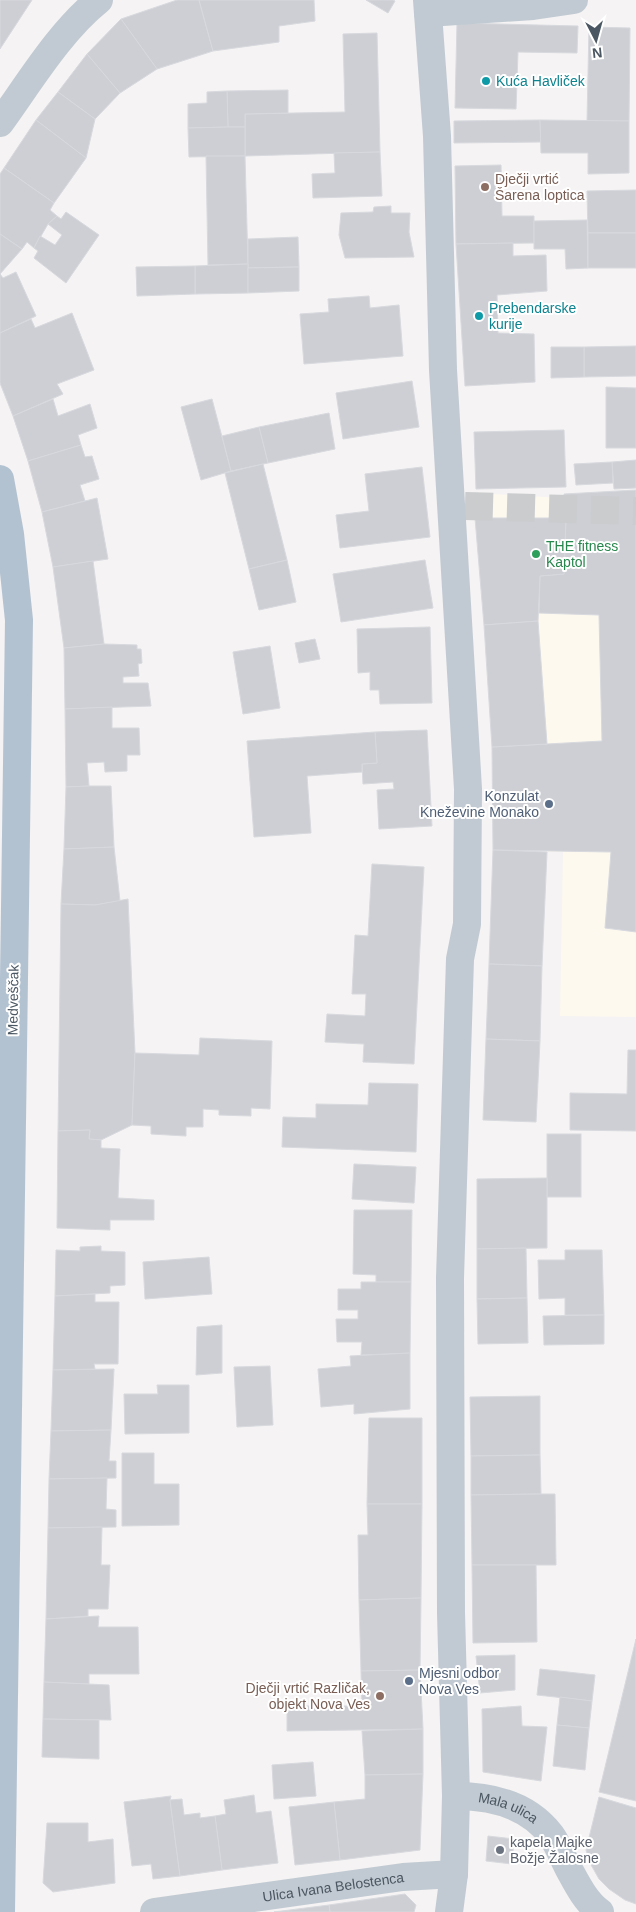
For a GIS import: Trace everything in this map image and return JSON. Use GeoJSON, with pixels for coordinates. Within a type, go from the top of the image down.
{"type":"FeatureCollection","features":[{"type":"Feature","properties":{"kind":"main road","name":"Medveščak"},"geometry":{"type":"LineString","coordinates":[[0,479],[10,534],[19,620],[1,1912]]}},
{"type":"Feature","properties":{"kind":"street"},"geometry":{"type":"LineString","coordinates":[[0,123],[68,31],[84,12],[99,0]]}},
{"type":"Feature","properties":{"kind":"street"},"geometry":{"type":"LineString","coordinates":[[448,1912],[454,1874],[456,1796],[451,1574],[450,1278],[460,959],[467,924],[469,866],[458,506],[440,303],[437,136],[428,6],[533,6],[574,0]]}},
{"type":"Feature","properties":{"kind":"street","name":"Mala ulica"},"geometry":{"type":"LineString","coordinates":[[456,1796],[475,1796],[518,1806],[536,1819],[551,1836],[578,1887],[600,1912]]}},
{"type":"Feature","properties":{"kind":"street","name":"Ulica Ivana Belostenca"},"geometry":{"type":"LineString","coordinates":[[154,1912],[403,1877],[454,1874]]}},
{"type":"Feature","properties":{"kind":"shaded area"},"geometry":{"type":"Polygon","coordinates":[[[473,493],[636,502],[636,1017],[560,1016],[563,852],[493,850],[492,747],[547,744],[538,621],[484,625],[473,493]]]}},
{"type":"Feature","properties":{"kind":"building"},"geometry":{"type":"Polygon","coordinates":[[[0,0],[32,0],[0,49],[0,0]]]}},
{"type":"Feature","properties":{"kind":"building"},"geometry":{"type":"Polygon","coordinates":[[[177,0],[199,0],[213,51],[157,69],[121,19],[177,0]]]}},
{"type":"Feature","properties":{"kind":"building"},"geometry":{"type":"Polygon","coordinates":[[[199,0],[314,0],[315,21],[279,26],[279,42],[213,51],[199,0]]]}},
{"type":"Feature","properties":{"kind":"building"},"geometry":{"type":"Polygon","coordinates":[[[366,0],[393,0],[395,1],[388,13],[366,0]]]}},
{"type":"Feature","properties":{"kind":"building"},"geometry":{"type":"Polygon","coordinates":[[[121,19],[157,69],[120,93],[87,54],[121,19]]]}},
{"type":"Feature","properties":{"kind":"building","name":"Kuća Havliček"},"geometry":{"type":"Polygon","coordinates":[[[457,23],[578,26],[577,53],[518,52],[516,109],[455,108],[457,23]]]}},
{"type":"Feature","properties":{"kind":"building"},"geometry":{"type":"Polygon","coordinates":[[[589,27],[630,28],[629,121],[587,121],[589,27]]]}},
{"type":"Feature","properties":{"kind":"building"},"geometry":{"type":"Polygon","coordinates":[[[377,33],[380,152],[245,156],[245,114],[345,112],[343,34],[377,33]]]}},
{"type":"Feature","properties":{"kind":"building"},"geometry":{"type":"Polygon","coordinates":[[[87,54],[120,93],[95,119],[58,92],[87,54]]]}},
{"type":"Feature","properties":{"kind":"building"},"geometry":{"type":"Polygon","coordinates":[[[288,90],[288,113],[245,114],[245,127],[228,127],[227,91],[288,90]]]}},
{"type":"Feature","properties":{"kind":"building"},"geometry":{"type":"Polygon","coordinates":[[[227,91],[228,127],[188,128],[188,104],[207,103],[207,92],[227,91]]]}},
{"type":"Feature","properties":{"kind":"building"},"geometry":{"type":"Polygon","coordinates":[[[58,92],[95,119],[86,158],[36,120],[58,92]]]}},
{"type":"Feature","properties":{"kind":"building"},"geometry":{"type":"Polygon","coordinates":[[[36,120],[86,158],[54,203],[4,168],[36,120]]]}},
{"type":"Feature","properties":{"kind":"building"},"geometry":{"type":"Polygon","coordinates":[[[540,120],[541,142],[454,143],[454,121],[540,120]]]}},
{"type":"Feature","properties":{"kind":"building"},"geometry":{"type":"Polygon","coordinates":[[[540,120],[629,121],[629,173],[588,174],[588,153],[541,153],[540,120]]]}},
{"type":"Feature","properties":{"kind":"building"},"geometry":{"type":"Polygon","coordinates":[[[245,127],[245,156],[189,157],[188,128],[245,127]]]}},
{"type":"Feature","properties":{"kind":"building"},"geometry":{"type":"Polygon","coordinates":[[[380,152],[382,196],[313,198],[312,174],[335,173],[334,153],[380,152]]]}},
{"type":"Feature","properties":{"kind":"building"},"geometry":{"type":"Polygon","coordinates":[[[206,156],[245,156],[248,264],[208,265],[206,156]]]}},
{"type":"Feature","properties":{"kind":"building"},"geometry":{"type":"Polygon","coordinates":[[[501,165],[502,216],[534,216],[534,243],[456,244],[455,166],[501,165]]]}},
{"type":"Feature","properties":{"kind":"building"},"geometry":{"type":"Polygon","coordinates":[[[4,168],[54,203],[50,210],[57,216],[48,224],[34,248],[27,242],[22,249],[0,234],[0,174],[4,168]]]}},
{"type":"Feature","properties":{"kind":"building"},"geometry":{"type":"Polygon","coordinates":[[[636,190],[636,233],[588,233],[587,191],[636,190]]]}},
{"type":"Feature","properties":{"kind":"building"},"geometry":{"type":"Polygon","coordinates":[[[391,206],[391,213],[410,213],[409,232],[414,257],[345,258],[339,235],[341,213],[373,212],[374,207],[391,206]]]}},
{"type":"Feature","properties":{"kind":"building"},"geometry":{"type":"Polygon","coordinates":[[[66,212],[99,235],[66,283],[34,258],[38,251],[34,248],[40,236],[55,245],[62,235],[48,224],[57,216],[61,219],[66,212]]]}},
{"type":"Feature","properties":{"kind":"building"},"geometry":{"type":"Polygon","coordinates":[[[587,220],[588,268],[566,269],[565,249],[534,249],[534,221],[587,220]]]}},
{"type":"Feature","properties":{"kind":"building"},"geometry":{"type":"Polygon","coordinates":[[[588,233],[636,233],[636,268],[588,268],[588,233]]]}},
{"type":"Feature","properties":{"kind":"building"},"geometry":{"type":"Polygon","coordinates":[[[0,234],[22,249],[0,274],[0,234]]]}},
{"type":"Feature","properties":{"kind":"building"},"geometry":{"type":"Polygon","coordinates":[[[298,237],[299,267],[248,268],[248,239],[298,237]]]}},
{"type":"Feature","properties":{"kind":"building","name":"Prebendarske kurije"},"geometry":{"type":"Polygon","coordinates":[[[513,243],[513,256],[546,255],[547,291],[497,295],[498,333],[534,334],[535,382],[465,386],[456,244],[513,243]]]}},
{"type":"Feature","properties":{"kind":"building"},"geometry":{"type":"Polygon","coordinates":[[[248,264],[248,293],[195,294],[195,266],[248,264]]]}},
{"type":"Feature","properties":{"kind":"building"},"geometry":{"type":"Polygon","coordinates":[[[195,266],[195,294],[137,296],[136,267],[195,266]]]}},
{"type":"Feature","properties":{"kind":"building"},"geometry":{"type":"Polygon","coordinates":[[[299,267],[299,291],[248,293],[248,268],[299,267]]]}},
{"type":"Feature","properties":{"kind":"building"},"geometry":{"type":"Polygon","coordinates":[[[16,272],[36,316],[0,333],[0,274],[3,278],[16,272]]]}},
{"type":"Feature","properties":{"kind":"building"},"geometry":{"type":"Polygon","coordinates":[[[369,296],[370,308],[399,305],[403,356],[304,364],[300,314],[329,312],[328,299],[369,296]]]}},
{"type":"Feature","properties":{"kind":"building"},"geometry":{"type":"Polygon","coordinates":[[[72,313],[94,370],[57,384],[63,394],[13,416],[0,383],[0,333],[31,319],[35,328],[72,313]]]}},
{"type":"Feature","properties":{"kind":"building"},"geometry":{"type":"Polygon","coordinates":[[[636,346],[636,376],[584,377],[584,347],[636,346]]]}},
{"type":"Feature","properties":{"kind":"building"},"geometry":{"type":"Polygon","coordinates":[[[551,347],[584,347],[584,377],[551,378],[551,347]]]}},
{"type":"Feature","properties":{"kind":"building"},"geometry":{"type":"Polygon","coordinates":[[[412,381],[419,427],[343,439],[336,393],[412,381]]]}},
{"type":"Feature","properties":{"kind":"building"},"geometry":{"type":"Polygon","coordinates":[[[606,387],[636,388],[636,448],[606,448],[606,387]]]}},
{"type":"Feature","properties":{"kind":"building"},"geometry":{"type":"Polygon","coordinates":[[[53,399],[58,416],[90,404],[97,428],[78,435],[81,445],[28,461],[13,416],[53,399]]]}},
{"type":"Feature","properties":{"kind":"building"},"geometry":{"type":"Polygon","coordinates":[[[212,399],[231,471],[201,480],[181,407],[212,399]]]}},
{"type":"Feature","properties":{"kind":"building"},"geometry":{"type":"Polygon","coordinates":[[[329,413],[335,449],[268,463],[259,427],[329,413]]]}},
{"type":"Feature","properties":{"kind":"building"},"geometry":{"type":"Polygon","coordinates":[[[259,427],[268,463],[231,471],[222,436],[259,427]]]}},
{"type":"Feature","properties":{"kind":"building"},"geometry":{"type":"Polygon","coordinates":[[[564,430],[566,487],[476,489],[474,432],[564,430]]]}},
{"type":"Feature","properties":{"kind":"building"},"geometry":{"type":"Polygon","coordinates":[[[81,445],[85,457],[92,456],[99,479],[80,485],[85,501],[42,512],[28,461],[81,445]]]}},
{"type":"Feature","properties":{"kind":"building"},"geometry":{"type":"Polygon","coordinates":[[[636,460],[636,488],[614,489],[612,462],[636,460]]]}},
{"type":"Feature","properties":{"kind":"building"},"geometry":{"type":"Polygon","coordinates":[[[612,462],[613,483],[576,485],[574,464],[612,462]]]}},
{"type":"Feature","properties":{"kind":"building"},"geometry":{"type":"Polygon","coordinates":[[[263,464],[287,560],[249,569],[225,473],[263,464]]]}},
{"type":"Feature","properties":{"kind":"building"},"geometry":{"type":"Polygon","coordinates":[[[422,467],[430,537],[340,548],[336,515],[369,511],[365,474],[422,467]]]}},
{"type":"Feature","properties":{"kind":"building"},"geometry":{"type":"Polygon","coordinates":[[[636,490],[636,932],[605,928],[611,852],[493,850],[492,747],[602,741],[599,615],[539,613],[540,576],[564,574],[566,518],[564,494],[636,490]]]}},
{"type":"Feature","properties":{"kind":"building"},"geometry":{"type":"Polygon","coordinates":[[[97,498],[108,559],[53,567],[42,512],[97,498]]]}},
{"type":"Feature","properties":{"kind":"building"},"geometry":{"type":"Polygon","coordinates":[[[475,518],[566,518],[564,574],[540,576],[538,621],[484,625],[475,518]]]}},
{"type":"Feature","properties":{"kind":"building"},"geometry":{"type":"Polygon","coordinates":[[[287,560],[296,602],[259,610],[249,569],[287,560]]]}},
{"type":"Feature","properties":{"kind":"building"},"geometry":{"type":"Polygon","coordinates":[[[425,560],[433,608],[341,622],[333,574],[425,560]]]}},
{"type":"Feature","properties":{"kind":"building"},"geometry":{"type":"Polygon","coordinates":[[[93,561],[104,644],[64,648],[53,567],[93,561]]]}},
{"type":"Feature","properties":{"kind":"building"},"geometry":{"type":"Polygon","coordinates":[[[538,621],[547,744],[492,747],[484,625],[538,621]]]}},
{"type":"Feature","properties":{"kind":"building"},"geometry":{"type":"Polygon","coordinates":[[[430,627],[432,703],[380,704],[379,690],[370,690],[370,672],[358,673],[357,629],[430,627]]]}},
{"type":"Feature","properties":{"kind":"building"},"geometry":{"type":"Polygon","coordinates":[[[315,639],[320,659],[299,663],[295,643],[315,639]]]}},
{"type":"Feature","properties":{"kind":"building"},"geometry":{"type":"Polygon","coordinates":[[[104,644],[137,645],[137,649],[141,649],[142,663],[138,664],[139,676],[123,677],[123,683],[148,683],[151,706],[65,709],[64,648],[104,644]]]}},
{"type":"Feature","properties":{"kind":"building"},"geometry":{"type":"Polygon","coordinates":[[[270,646],[280,708],[243,714],[233,652],[270,646]]]}},
{"type":"Feature","properties":{"kind":"building"},"geometry":{"type":"Polygon","coordinates":[[[112,707],[112,728],[139,728],[140,755],[127,755],[127,771],[105,772],[104,762],[87,763],[89,786],[66,787],[65,709],[112,707]]]}},
{"type":"Feature","properties":{"kind":"building"},"geometry":{"type":"Polygon","coordinates":[[[427,730],[432,826],[379,829],[377,790],[394,789],[393,782],[363,784],[362,764],[377,763],[375,732],[427,730]]]}},
{"type":"Feature","properties":{"kind":"building"},"geometry":{"type":"Polygon","coordinates":[[[375,732],[377,763],[362,764],[362,772],[307,776],[311,833],[254,837],[247,741],[375,732]]]}},
{"type":"Feature","properties":{"kind":"building"},"geometry":{"type":"Polygon","coordinates":[[[111,786],[114,847],[64,849],[66,787],[111,786]]]}},
{"type":"Feature","properties":{"kind":"building"},"geometry":{"type":"Polygon","coordinates":[[[114,847],[120,901],[95,905],[61,904],[64,849],[114,847]]]}},
{"type":"Feature","properties":{"kind":"building"},"geometry":{"type":"Polygon","coordinates":[[[493,850],[547,852],[542,966],[489,964],[493,850]]]}},
{"type":"Feature","properties":{"kind":"building"},"geometry":{"type":"Polygon","coordinates":[[[372,864],[424,867],[414,1064],[363,1062],[364,1044],[325,1042],[327,1014],[365,1016],[366,994],[352,994],[355,935],[368,936],[372,864]]]}},
{"type":"Feature","properties":{"kind":"building"},"geometry":{"type":"Polygon","coordinates":[[[128,899],[135,1053],[132,1125],[101,1140],[89,1139],[90,1130],[58,1131],[61,904],[95,905],[128,899]]]}},
{"type":"Feature","properties":{"kind":"building"},"geometry":{"type":"Polygon","coordinates":[[[489,964],[542,966],[540,1041],[486,1039],[489,964]]]}},
{"type":"Feature","properties":{"kind":"building"},"geometry":{"type":"Polygon","coordinates":[[[200,1038],[272,1041],[270,1109],[251,1108],[251,1116],[219,1115],[219,1110],[203,1109],[203,1127],[186,1127],[186,1136],[151,1134],[151,1126],[132,1125],[135,1053],[199,1055],[200,1038]]]}},
{"type":"Feature","properties":{"kind":"building"},"geometry":{"type":"Polygon","coordinates":[[[486,1039],[540,1041],[536,1122],[483,1120],[486,1039]]]}},
{"type":"Feature","properties":{"kind":"building"},"geometry":{"type":"Polygon","coordinates":[[[628,1050],[636,1050],[636,1131],[570,1130],[570,1093],[627,1094],[628,1050]]]}},
{"type":"Feature","properties":{"kind":"building"},"geometry":{"type":"Polygon","coordinates":[[[369,1083],[418,1084],[416,1152],[282,1147],[283,1117],[316,1118],[316,1104],[368,1105],[369,1083]]]}},
{"type":"Feature","properties":{"kind":"building"},"geometry":{"type":"Polygon","coordinates":[[[90,1130],[89,1139],[101,1140],[101,1148],[120,1149],[118,1198],[154,1200],[154,1220],[110,1220],[110,1230],[57,1228],[58,1131],[90,1130]]]}},
{"type":"Feature","properties":{"kind":"building"},"geometry":{"type":"Polygon","coordinates":[[[547,1134],[581,1134],[581,1197],[547,1197],[547,1134]]]}},
{"type":"Feature","properties":{"kind":"building"},"geometry":{"type":"Polygon","coordinates":[[[354,1164],[416,1167],[414,1203],[352,1199],[354,1164]]]}},
{"type":"Feature","properties":{"kind":"building"},"geometry":{"type":"Polygon","coordinates":[[[547,1178],[547,1248],[477,1249],[477,1179],[547,1178]]]}},
{"type":"Feature","properties":{"kind":"building"},"geometry":{"type":"Polygon","coordinates":[[[354,1210],[412,1210],[411,1282],[376,1282],[376,1275],[353,1274],[354,1210]]]}},
{"type":"Feature","properties":{"kind":"building"},"geometry":{"type":"Polygon","coordinates":[[[101,1246],[101,1251],[125,1252],[125,1285],[110,1286],[110,1293],[55,1296],[56,1250],[80,1251],[80,1247],[101,1246]]]}},
{"type":"Feature","properties":{"kind":"building"},"geometry":{"type":"Polygon","coordinates":[[[526,1248],[527,1298],[477,1299],[477,1249],[526,1248]]]}},
{"type":"Feature","properties":{"kind":"building"},"geometry":{"type":"Polygon","coordinates":[[[565,1250],[602,1250],[604,1315],[565,1315],[565,1298],[539,1299],[538,1260],[565,1260],[565,1250]]]}},
{"type":"Feature","properties":{"kind":"building"},"geometry":{"type":"Polygon","coordinates":[[[209,1257],[212,1294],[145,1299],[143,1262],[209,1257]]]}},
{"type":"Feature","properties":{"kind":"building"},"geometry":{"type":"Polygon","coordinates":[[[361,1282],[411,1282],[410,1353],[361,1355],[362,1342],[337,1342],[336,1319],[358,1319],[358,1310],[338,1310],[338,1289],[361,1289],[361,1282]]]}},
{"type":"Feature","properties":{"kind":"building"},"geometry":{"type":"Polygon","coordinates":[[[95,1294],[95,1302],[119,1302],[118,1364],[94,1364],[95,1369],[53,1370],[55,1296],[95,1294]]]}},
{"type":"Feature","properties":{"kind":"building"},"geometry":{"type":"Polygon","coordinates":[[[527,1298],[528,1343],[478,1344],[477,1299],[527,1298]]]}},
{"type":"Feature","properties":{"kind":"building"},"geometry":{"type":"Polygon","coordinates":[[[604,1315],[604,1344],[544,1345],[543,1316],[604,1315]]]}},
{"type":"Feature","properties":{"kind":"building"},"geometry":{"type":"Polygon","coordinates":[[[222,1325],[222,1373],[196,1375],[197,1327],[222,1325]]]}},
{"type":"Feature","properties":{"kind":"building"},"geometry":{"type":"Polygon","coordinates":[[[410,1353],[410,1409],[354,1414],[354,1404],[321,1407],[318,1369],[351,1366],[350,1356],[410,1353]]]}},
{"type":"Feature","properties":{"kind":"building"},"geometry":{"type":"Polygon","coordinates":[[[270,1366],[273,1425],[237,1427],[234,1367],[270,1366]]]}},
{"type":"Feature","properties":{"kind":"building"},"geometry":{"type":"Polygon","coordinates":[[[114,1369],[111,1430],[51,1431],[53,1370],[114,1369]]]}},
{"type":"Feature","properties":{"kind":"building"},"geometry":{"type":"Polygon","coordinates":[[[157,1385],[189,1385],[189,1433],[125,1434],[124,1394],[158,1394],[157,1385]]]}},
{"type":"Feature","properties":{"kind":"building"},"geometry":{"type":"Polygon","coordinates":[[[540,1396],[540,1455],[471,1456],[470,1397],[540,1396]]]}},
{"type":"Feature","properties":{"kind":"building"},"geometry":{"type":"Polygon","coordinates":[[[369,1418],[422,1418],[422,1504],[367,1504],[369,1418]]]}},
{"type":"Feature","properties":{"kind":"building"},"geometry":{"type":"Polygon","coordinates":[[[111,1430],[109,1461],[116,1461],[116,1478],[49,1479],[51,1431],[111,1430]]]}},
{"type":"Feature","properties":{"kind":"building"},"geometry":{"type":"Polygon","coordinates":[[[122,1453],[154,1453],[154,1484],[179,1484],[179,1525],[122,1526],[122,1453]]]}},
{"type":"Feature","properties":{"kind":"building"},"geometry":{"type":"Polygon","coordinates":[[[540,1455],[541,1494],[471,1495],[471,1456],[540,1455]]]}},
{"type":"Feature","properties":{"kind":"building"},"geometry":{"type":"Polygon","coordinates":[[[107,1478],[106,1509],[116,1510],[116,1527],[48,1528],[49,1479],[107,1478]]]}},
{"type":"Feature","properties":{"kind":"building"},"geometry":{"type":"Polygon","coordinates":[[[555,1494],[556,1565],[472,1565],[471,1495],[555,1494]]]}},
{"type":"Feature","properties":{"kind":"building"},"geometry":{"type":"Polygon","coordinates":[[[367,1504],[422,1504],[421,1598],[359,1600],[358,1535],[368,1535],[367,1504]]]}},
{"type":"Feature","properties":{"kind":"building"},"geometry":{"type":"Polygon","coordinates":[[[102,1527],[101,1565],[110,1565],[108,1609],[88,1609],[88,1616],[46,1619],[48,1528],[102,1527]]]}},
{"type":"Feature","properties":{"kind":"building"},"geometry":{"type":"Polygon","coordinates":[[[472,1565],[536,1565],[537,1642],[473,1643],[472,1565]]]}},
{"type":"Feature","properties":{"kind":"building"},"geometry":{"type":"Polygon","coordinates":[[[421,1598],[420,1670],[361,1671],[359,1600],[421,1598]]]}},
{"type":"Feature","properties":{"kind":"building"},"geometry":{"type":"Polygon","coordinates":[[[99,1616],[98,1627],[138,1627],[139,1674],[89,1674],[89,1684],[44,1682],[46,1619],[99,1616]]]}},
{"type":"Feature","properties":{"kind":"building"},"geometry":{"type":"Polygon","coordinates":[[[636,1639],[636,1801],[599,1792],[636,1639]]]}},
{"type":"Feature","properties":{"kind":"building"},"geometry":{"type":"Polygon","coordinates":[[[515,1655],[515,1690],[480,1693],[476,1656],[515,1655]]]}},
{"type":"Feature","properties":{"kind":"building"},"geometry":{"type":"Polygon","coordinates":[[[540,1669],[595,1675],[592,1701],[537,1695],[540,1669]]]}},
{"type":"Feature","properties":{"kind":"building"},"geometry":{"type":"Polygon","coordinates":[[[420,1670],[423,1729],[287,1731],[287,1706],[362,1706],[361,1671],[420,1670]]]}},
{"type":"Feature","properties":{"kind":"building"},"geometry":{"type":"Polygon","coordinates":[[[44,1682],[109,1685],[111,1720],[43,1719],[44,1682]]]}},
{"type":"Feature","properties":{"kind":"building"},"geometry":{"type":"Polygon","coordinates":[[[560,1697],[592,1701],[589,1728],[557,1725],[560,1697]]]}},
{"type":"Feature","properties":{"kind":"building"},"geometry":{"type":"Polygon","coordinates":[[[521,1706],[522,1726],[547,1727],[541,1781],[483,1772],[482,1709],[521,1706]]]}},
{"type":"Feature","properties":{"kind":"building"},"geometry":{"type":"Polygon","coordinates":[[[43,1719],[99,1720],[99,1759],[42,1757],[43,1719]]]}},
{"type":"Feature","properties":{"kind":"building"},"geometry":{"type":"Polygon","coordinates":[[[557,1725],[589,1728],[585,1770],[553,1766],[557,1725]]]}},
{"type":"Feature","properties":{"kind":"building"},"geometry":{"type":"Polygon","coordinates":[[[423,1729],[423,1774],[365,1775],[362,1731],[423,1729]]]}},
{"type":"Feature","properties":{"kind":"building"},"geometry":{"type":"Polygon","coordinates":[[[313,1762],[316,1796],[274,1799],[272,1765],[313,1762]]]}},
{"type":"Feature","properties":{"kind":"building"},"geometry":{"type":"Polygon","coordinates":[[[423,1774],[420,1850],[340,1860],[334,1802],[365,1799],[365,1775],[423,1774]]]}},
{"type":"Feature","properties":{"kind":"building"},"geometry":{"type":"Polygon","coordinates":[[[254,1795],[256,1813],[271,1811],[278,1863],[222,1870],[215,1816],[226,1814],[224,1800],[254,1795]]]}},
{"type":"Feature","properties":{"kind":"building"},"geometry":{"type":"Polygon","coordinates":[[[171,1796],[180,1876],[153,1879],[151,1864],[132,1866],[124,1802],[171,1796]]]}},
{"type":"Feature","properties":{"kind":"building"},"geometry":{"type":"Polygon","coordinates":[[[599,1797],[636,1808],[636,1904],[625,1900],[609,1889],[599,1879],[590,1863],[586,1850],[599,1797]]]}},
{"type":"Feature","properties":{"kind":"building"},"geometry":{"type":"Polygon","coordinates":[[[182,1799],[184,1815],[200,1813],[200,1818],[215,1816],[222,1870],[180,1876],[170,1800],[182,1799]]]}},
{"type":"Feature","properties":{"kind":"building"},"geometry":{"type":"Polygon","coordinates":[[[334,1802],[340,1860],[295,1865],[289,1807],[334,1802]]]}},
{"type":"Feature","properties":{"kind":"building"},"geometry":{"type":"Polygon","coordinates":[[[47,1823],[88,1823],[88,1842],[113,1839],[115,1883],[53,1892],[43,1883],[47,1823]]]}},
{"type":"Feature","properties":{"kind":"building","name":"kapela Majke Božje Žalosne"},"geometry":{"type":"Polygon","coordinates":[[[488,1836],[514,1839],[512,1864],[486,1861],[488,1836]]]}},
{"type":"Feature","properties":{"kind":"building"},"geometry":{"type":"Polygon","coordinates":[[[405,1894],[416,1905],[414,1912],[330,1912],[329,1905],[405,1894]]]}},
{"type":"Feature","properties":{"kind":"building"},"geometry":{"type":"Polygon","coordinates":[[[329,1905],[330,1912],[274,1912],[329,1905]]]}},
{"type":"Feature","properties":{"kind":"tunnel"},"geometry":{"type":"LineString","coordinates":[[465,506],[636,511]]}},
{"type":"Feature","properties":{"kind":"place","name":"Kuća Havliček"},"geometry":{"type":"Point","coordinates":[486,81]}},
{"type":"Feature","properties":{"kind":"place","name":"Dječji vrtić Šarena loptica"},"geometry":{"type":"Point","coordinates":[485,187]}},
{"type":"Feature","properties":{"kind":"place","name":"Prebendarske kurije"},"geometry":{"type":"Point","coordinates":[479,316]}},
{"type":"Feature","properties":{"kind":"place","name":"THE fitness Kaptol"},"geometry":{"type":"Point","coordinates":[536,554]}},
{"type":"Feature","properties":{"kind":"place","name":"Konzulat Kneževine Monako"},"geometry":{"type":"Point","coordinates":[549,804]}},
{"type":"Feature","properties":{"kind":"place","name":"Mjesni odbor Nova Ves"},"geometry":{"type":"Point","coordinates":[409,1681]}},
{"type":"Feature","properties":{"kind":"place","name":"Dječji vrtić Različak, objekt Nova Ves"},"geometry":{"type":"Point","coordinates":[380,1696]}},
{"type":"Feature","properties":{"kind":"place","name":"kapela Majke Božje Žalosne"},"geometry":{"type":"Point","coordinates":[500,1850]}}]}
